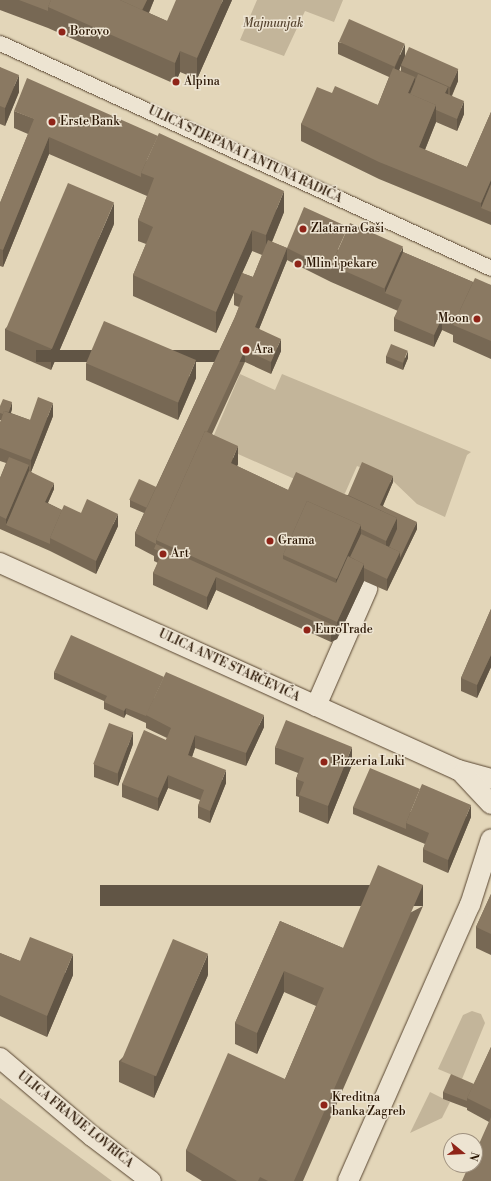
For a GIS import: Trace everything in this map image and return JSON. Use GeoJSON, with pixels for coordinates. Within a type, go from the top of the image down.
{"type":"FeatureCollection","features":[{"type":"Feature","properties":{"kind":"street","name":"ULICA STJEPANA I ANTUNA RADIĆA"},"geometry":{"type":"LineString","coordinates":[[0,43],[491,268]]}},
{"type":"Feature","properties":{"kind":"street","name":"ULICA ANTE STARČEVIĆA"},"geometry":{"type":"LineString","coordinates":[[0,563],[458,770],[491,779]]}},
{"type":"Feature","properties":{"kind":"street"},"geometry":{"type":"LineString","coordinates":[[316,706],[367,588]]}},
{"type":"Feature","properties":{"kind":"street","name":"ULICA ANTE STARČEVIĆA"},"geometry":{"type":"LineString","coordinates":[[458,770],[481,791],[491,804]]}},
{"type":"Feature","properties":{"kind":"street"},"geometry":{"type":"LineString","coordinates":[[348,1181],[470,905],[491,839]]}},
{"type":"Feature","properties":{"kind":"street"},"geometry":{"type":"LineString","coordinates":[[470,905],[491,873]]}},
{"type":"Feature","properties":{"kind":"street","name":"ULICA FRANJE LOVRIĆA"},"geometry":{"type":"LineString","coordinates":[[0,1058],[92,1136],[151,1181]]}},
{"type":"Feature","properties":{"kind":"green space","name":"Majmunjak"},"geometry":{"type":"Polygon","coordinates":[[[257,0],[343,0],[334,22],[305,11],[284,56],[240,40],[257,0]]]}},
{"type":"Feature","properties":{"kind":"green space"},"geometry":{"type":"Polygon","coordinates":[[[240,374],[275,390],[282,374],[471,452],[467,455],[445,517],[417,504],[393,481],[357,466],[342,500],[211,442],[240,374]]]}},
{"type":"Feature","properties":{"kind":"green space"},"geometry":{"type":"Polygon","coordinates":[[[472,1011],[481,1014],[485,1023],[462,1079],[438,1069],[463,1015],[472,1011]]]}},
{"type":"Feature","properties":{"kind":"green space"},"geometry":{"type":"Polygon","coordinates":[[[430,1092],[450,1102],[442,1118],[410,1133],[430,1092]]]}},
{"type":"Feature","properties":{"kind":"green space"},"geometry":{"type":"Polygon","coordinates":[[[0,1098],[112,1181],[0,1181],[0,1098]]]}},
{"type":"Feature","properties":{"kind":"building"},"geometry":{"type":"Polygon","coordinates":[[[19,0],[51,0],[48,11],[19,0]]]}},
{"type":"Feature","properties":{"kind":"building"},"geometry":{"type":"Polygon","coordinates":[[[51,0],[120,0],[167,21],[176,0],[223,0],[197,58],[180,51],[175,63],[48,7],[51,0]]]}},
{"type":"Feature","properties":{"kind":"building"},"geometry":{"type":"Polygon","coordinates":[[[120,0],[147,0],[142,10],[120,0]]]}},
{"type":"Feature","properties":{"kind":"building"},"geometry":{"type":"Polygon","coordinates":[[[349,19],[405,44],[395,67],[339,42],[349,19]]]}},
{"type":"Feature","properties":{"kind":"building"},"geometry":{"type":"Polygon","coordinates":[[[409,47],[458,69],[450,87],[401,65],[409,47]]]}},
{"type":"Feature","properties":{"kind":"building"},"geometry":{"type":"Polygon","coordinates":[[[0,67],[19,75],[5,108],[0,106],[0,67]]]}},
{"type":"Feature","properties":{"kind":"building"},"geometry":{"type":"Polygon","coordinates":[[[393,68],[415,77],[408,93],[436,105],[419,147],[467,167],[491,112],[491,180],[481,203],[379,162],[301,124],[317,87],[332,93],[335,86],[378,105],[393,68]]]}},
{"type":"Feature","properties":{"kind":"building"},"geometry":{"type":"Polygon","coordinates":[[[418,74],[448,87],[445,93],[464,101],[457,119],[436,110],[436,105],[410,94],[418,74]]]}},
{"type":"Feature","properties":{"kind":"building"},"geometry":{"type":"Polygon","coordinates":[[[27,78],[158,136],[141,173],[141,177],[49,137],[3,250],[0,249],[0,203],[34,119],[14,111],[27,78]]]}},
{"type":"Feature","properties":{"kind":"building"},"geometry":{"type":"Polygon","coordinates":[[[159,133],[284,191],[266,235],[252,230],[216,312],[133,275],[153,227],[138,220],[154,178],[141,173],[159,133]]]}},
{"type":"Feature","properties":{"kind":"building"},"geometry":{"type":"Polygon","coordinates":[[[68,183],[114,203],[52,349],[6,329],[68,183]]]}},
{"type":"Feature","properties":{"kind":"building"},"geometry":{"type":"Polygon","coordinates":[[[491,184],[491,212],[481,208],[491,184]]]}},
{"type":"Feature","properties":{"kind":"building"},"geometry":{"type":"Polygon","coordinates":[[[304,207],[348,227],[331,265],[331,270],[287,248],[304,207]]]}},
{"type":"Feature","properties":{"kind":"building"},"geometry":{"type":"Polygon","coordinates":[[[350,223],[403,247],[384,289],[331,265],[350,223]]]}},
{"type":"Feature","properties":{"kind":"building"},"geometry":{"type":"Polygon","coordinates":[[[268,240],[287,248],[255,327],[281,339],[271,362],[245,350],[207,432],[205,431],[156,540],[156,544],[135,533],[235,317],[243,296],[234,292],[242,273],[253,277],[268,240]]]}},
{"type":"Feature","properties":{"kind":"building"},"geometry":{"type":"Polygon","coordinates":[[[403,252],[473,282],[454,323],[442,318],[434,335],[394,318],[402,300],[385,293],[403,252]]]}},
{"type":"Feature","properties":{"kind":"building","name":"Moon"},"geometry":{"type":"Polygon","coordinates":[[[475,278],[491,285],[491,341],[453,325],[475,278]]]}},
{"type":"Feature","properties":{"kind":"building"},"geometry":{"type":"Polygon","coordinates":[[[104,321],[196,360],[178,402],[86,363],[104,321]]]}},
{"type":"Feature","properties":{"kind":"building"},"geometry":{"type":"Polygon","coordinates":[[[391,344],[408,351],[403,363],[386,356],[391,344]]]}},
{"type":"Feature","properties":{"kind":"building"},"geometry":{"type":"Polygon","coordinates":[[[38,397],[53,403],[31,460],[0,448],[0,423],[4,411],[30,420],[38,397]]]}},
{"type":"Feature","properties":{"kind":"building"},"geometry":{"type":"Polygon","coordinates":[[[3,399],[12,402],[9,412],[4,411],[3,414],[0,413],[0,406],[3,399]]]}},
{"type":"Feature","properties":{"kind":"building"},"geometry":{"type":"Polygon","coordinates":[[[205,431],[238,446],[231,463],[288,490],[296,472],[397,518],[386,541],[361,529],[361,525],[307,501],[283,555],[283,559],[336,583],[348,556],[364,564],[337,622],[156,540],[205,431]]]}},
{"type":"Feature","properties":{"kind":"building"},"geometry":{"type":"Polygon","coordinates":[[[9,457],[29,465],[6,519],[0,516],[0,478],[9,457]]]}},
{"type":"Feature","properties":{"kind":"building"},"geometry":{"type":"Polygon","coordinates":[[[362,462],[393,476],[380,505],[417,522],[400,558],[400,552],[389,547],[397,529],[397,518],[348,495],[362,462]]]}},
{"type":"Feature","properties":{"kind":"building"},"geometry":{"type":"Polygon","coordinates":[[[29,471],[54,483],[45,502],[62,510],[50,538],[50,544],[6,525],[29,471]]]}},
{"type":"Feature","properties":{"kind":"building"},"geometry":{"type":"Polygon","coordinates":[[[139,479],[156,487],[146,508],[129,500],[139,479]]]}},
{"type":"Feature","properties":{"kind":"building"},"geometry":{"type":"Polygon","coordinates":[[[87,499],[118,514],[96,561],[50,538],[64,505],[81,513],[87,499]]]}},
{"type":"Feature","properties":{"kind":"building"},"geometry":{"type":"Polygon","coordinates":[[[307,501],[361,525],[337,579],[283,555],[307,501]]]}},
{"type":"Feature","properties":{"kind":"building"},"geometry":{"type":"Polygon","coordinates":[[[361,534],[400,552],[387,579],[364,568],[364,564],[350,557],[361,534]]]}},
{"type":"Feature","properties":{"kind":"building"},"geometry":{"type":"Polygon","coordinates":[[[156,544],[337,627],[331,629],[216,577],[207,597],[153,573],[162,552],[154,549],[156,544]]]}},
{"type":"Feature","properties":{"kind":"building"},"geometry":{"type":"Polygon","coordinates":[[[491,609],[491,655],[477,685],[461,678],[491,609]]]}},
{"type":"Feature","properties":{"kind":"building"},"geometry":{"type":"Polygon","coordinates":[[[71,635],[164,677],[146,716],[126,708],[124,711],[104,702],[107,696],[54,672],[71,635]]]}},
{"type":"Feature","properties":{"kind":"building"},"geometry":{"type":"Polygon","coordinates":[[[166,672],[264,715],[246,753],[195,735],[188,755],[226,770],[210,811],[198,806],[204,790],[168,775],[158,798],[122,784],[144,730],[166,740],[171,728],[146,715],[166,672]]]}},
{"type":"Feature","properties":{"kind":"building"},"geometry":{"type":"Polygon","coordinates":[[[286,720],[352,747],[328,806],[299,795],[304,782],[296,779],[304,758],[275,747],[286,720]]]}},
{"type":"Feature","properties":{"kind":"building"},"geometry":{"type":"Polygon","coordinates":[[[109,723],[133,732],[118,773],[93,764],[109,723]]]}},
{"type":"Feature","properties":{"kind":"building"},"geometry":{"type":"Polygon","coordinates":[[[370,768],[420,789],[406,823],[406,829],[353,807],[370,768]]]}},
{"type":"Feature","properties":{"kind":"building"},"geometry":{"type":"Polygon","coordinates":[[[422,784],[471,805],[448,860],[423,849],[429,833],[406,823],[422,784]]]}},
{"type":"Feature","properties":{"kind":"building"},"geometry":{"type":"Polygon","coordinates":[[[378,865],[423,885],[294,1181],[268,1181],[260,1177],[258,1181],[237,1181],[186,1150],[228,1053],[285,1079],[324,988],[284,971],[257,1033],[235,1023],[280,921],[343,948],[378,865]]]}},
{"type":"Feature","properties":{"kind":"building"},"geometry":{"type":"Polygon","coordinates":[[[491,894],[491,934],[476,927],[491,894]]]}},
{"type":"Feature","properties":{"kind":"building"},"geometry":{"type":"Polygon","coordinates":[[[30,937],[73,954],[47,1016],[0,995],[0,953],[20,961],[30,937]]]}},
{"type":"Feature","properties":{"kind":"building"},"geometry":{"type":"Polygon","coordinates":[[[173,939],[208,954],[156,1076],[121,1061],[173,939]]]}},
{"type":"Feature","properties":{"kind":"building"},"geometry":{"type":"Polygon","coordinates":[[[491,1047],[491,1110],[467,1098],[491,1047]]]}},
{"type":"Feature","properties":{"kind":"building"},"geometry":{"type":"Polygon","coordinates":[[[451,1074],[474,1084],[467,1101],[443,1092],[451,1074]]]}},
{"type":"Feature","properties":{"kind":"building"},"geometry":{"type":"Polygon","coordinates":[[[491,1117],[491,1181],[462,1181],[466,1173],[483,1173],[483,1135],[491,1117]]]}},
{"type":"Feature","properties":{"kind":"place","name":"Borovo"},"geometry":{"type":"Point","coordinates":[62,32]}},
{"type":"Feature","properties":{"kind":"place","name":"Alpina"},"geometry":{"type":"Point","coordinates":[176,82]}},
{"type":"Feature","properties":{"kind":"place","name":"Erste Bank"},"geometry":{"type":"Point","coordinates":[52,122]}},
{"type":"Feature","properties":{"kind":"place","name":"Zlatarna Gaši"},"geometry":{"type":"Point","coordinates":[303,229]}},
{"type":"Feature","properties":{"kind":"place","name":"Mlin i pekare"},"geometry":{"type":"Point","coordinates":[298,264]}},
{"type":"Feature","properties":{"kind":"place","name":"Moon"},"geometry":{"type":"Point","coordinates":[477,319]}},
{"type":"Feature","properties":{"kind":"place","name":"Ara"},"geometry":{"type":"Point","coordinates":[246,350]}},
{"type":"Feature","properties":{"kind":"place","name":"Grama"},"geometry":{"type":"Point","coordinates":[270,541]}},
{"type":"Feature","properties":{"kind":"place","name":"Art"},"geometry":{"type":"Point","coordinates":[163,554]}},
{"type":"Feature","properties":{"kind":"place","name":"EuroTrade"},"geometry":{"type":"Point","coordinates":[307,630]}},
{"type":"Feature","properties":{"kind":"place","name":"Pizzeria Luki"},"geometry":{"type":"Point","coordinates":[324,762]}},
{"type":"Feature","properties":{"kind":"place","name":"Kreditna banka Zagreb"},"geometry":{"type":"Point","coordinates":[324,1105]}}]}
